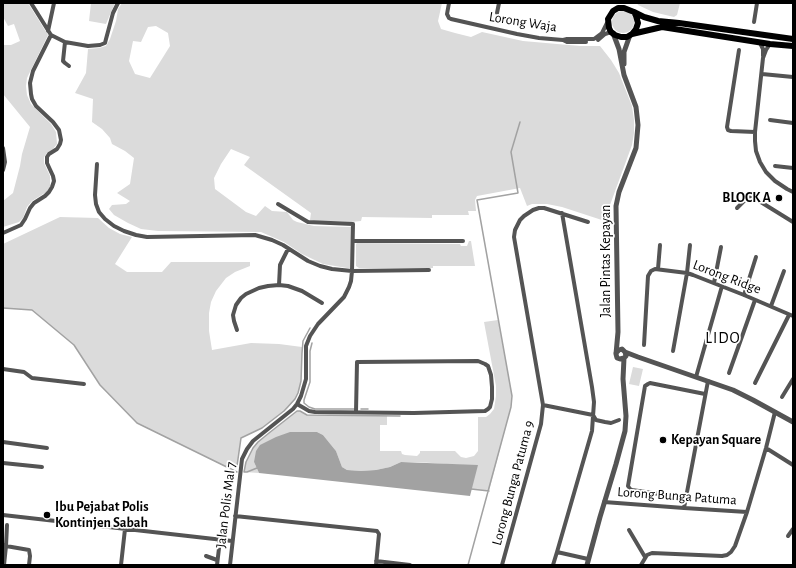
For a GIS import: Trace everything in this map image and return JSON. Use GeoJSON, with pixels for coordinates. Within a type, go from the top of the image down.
{"type":"FeatureCollection","features":[{"type":"Feature","properties":{"kind":"main road"},"geometry":{"type":"LineString","coordinates":[[608,19],[613,11],[618,8],[624,8],[644,17],[658,21],[791,39],[790,43],[792,46],[760,43],[662,27],[621,37],[612,33],[609,28],[608,19],[613,3]]}},
{"type":"Feature","properties":{"kind":"main road"},"geometry":{"type":"LineString","coordinates":[[627,3],[636,16],[638,22],[631,35]]}},
{"type":"Feature","properties":{"kind":"street"},"geometry":{"type":"LineString","coordinates":[[31,3],[50,33],[65,42],[88,46],[100,45],[104,43],[118,3]]}},
{"type":"Feature","properties":{"kind":"street"},"geometry":{"type":"LineString","coordinates":[[3,233],[22,225],[30,208],[34,203],[49,192],[54,181],[47,162],[47,157],[57,149],[60,144],[61,140],[59,130],[53,122],[36,106],[32,99],[30,77],[50,33],[54,3]]}},
{"type":"Feature","properties":{"kind":"street","name":"Lorong Waja"},"geometry":{"type":"LineString","coordinates":[[449,3],[447,14],[448,18],[517,34],[552,40],[594,39],[602,33],[608,19]]}},
{"type":"Feature","properties":{"kind":"street"},"geometry":{"type":"LineString","coordinates":[[497,13],[499,3]]}},
{"type":"Feature","properties":{"kind":"street"},"geometry":{"type":"LineString","coordinates":[[754,22],[757,3]]}},
{"type":"Feature","properties":{"kind":"street","name":"Lorong Waja"},"geometry":{"type":"LineString","coordinates":[[563,40],[567,42],[595,42],[605,34],[612,33]]}},
{"type":"Feature","properties":{"kind":"street","name":"Jalan Pintas Kepayan"},"geometry":{"type":"LineString","coordinates":[[612,33],[619,49],[624,75],[636,107],[638,125],[636,148],[619,192],[616,206],[618,332],[616,355]]}},
{"type":"Feature","properties":{"kind":"street","name":"Jalan Pintas Kepayan"},"geometry":{"type":"LineString","coordinates":[[624,75],[624,52],[631,35]]}},
{"type":"Feature","properties":{"kind":"street"},"geometry":{"type":"LineString","coordinates":[[65,42],[63,61],[68,66]]}},
{"type":"Feature","properties":{"kind":"street"},"geometry":{"type":"LineString","coordinates":[[760,43],[763,58],[755,132],[756,151],[766,172],[775,181],[793,192]]}},
{"type":"Feature","properties":{"kind":"street"},"geometry":{"type":"LineString","coordinates":[[763,58],[770,44]]}},
{"type":"Feature","properties":{"kind":"street"},"geometry":{"type":"LineString","coordinates":[[739,50],[727,127],[728,130],[731,131],[755,132]]}},
{"type":"Feature","properties":{"kind":"street"},"geometry":{"type":"LineString","coordinates":[[762,74],[793,77]]}},
{"type":"Feature","properties":{"kind":"street"},"geometry":{"type":"LineString","coordinates":[[770,120],[793,123]]}},
{"type":"Feature","properties":{"kind":"street"},"geometry":{"type":"LineString","coordinates":[[3,148],[5,162],[3,170]]}},
{"type":"Feature","properties":{"kind":"street"},"geometry":{"type":"LineString","coordinates":[[97,164],[95,195],[97,208],[102,216],[114,226],[136,235],[147,237],[255,235],[272,240],[308,261],[332,269],[352,271],[429,270]]}},
{"type":"Feature","properties":{"kind":"street"},"geometry":{"type":"LineString","coordinates":[[775,166],[793,168]]}},
{"type":"Feature","properties":{"kind":"street"},"geometry":{"type":"LineString","coordinates":[[737,208],[751,196],[793,221]]}},
{"type":"Feature","properties":{"kind":"street","name":"Jalan Polis Mal 7"},"geometry":{"type":"LineString","coordinates":[[230,565],[242,459],[247,449],[258,436],[297,404],[306,379],[306,350],[310,336],[318,324],[344,297],[349,287],[352,271],[353,224],[308,222],[278,204]]}},
{"type":"Feature","properties":{"kind":"street","name":"Lorong Bunga Patuma 9"},"geometry":{"type":"LineString","coordinates":[[502,565],[541,424],[543,405],[514,237],[515,230],[520,220],[524,216],[538,208],[544,208],[562,213],[588,222]]}},
{"type":"Feature","properties":{"kind":"street"},"geometry":{"type":"LineString","coordinates":[[553,565],[592,430],[594,402],[562,213]]}},
{"type":"Feature","properties":{"kind":"street"},"geometry":{"type":"LineString","coordinates":[[353,241],[463,241]]}},
{"type":"Feature","properties":{"kind":"street"},"geometry":{"type":"LineString","coordinates":[[658,269],[660,245]]}},
{"type":"Feature","properties":{"kind":"street"},"geometry":{"type":"LineString","coordinates":[[673,351],[687,273],[690,245]]}},
{"type":"Feature","properties":{"kind":"street"},"geometry":{"type":"LineString","coordinates":[[714,283],[721,247]]}},
{"type":"Feature","properties":{"kind":"street"},"geometry":{"type":"LineString","coordinates":[[279,285],[280,265],[288,249]]}},
{"type":"Feature","properties":{"kind":"street"},"geometry":{"type":"LineString","coordinates":[[744,295],[756,257]]}},
{"type":"Feature","properties":{"kind":"street","name":"Lorong Ridge"},"geometry":{"type":"LineString","coordinates":[[644,345],[648,276],[651,271],[658,269],[687,273],[791,315]]}},
{"type":"Feature","properties":{"kind":"street"},"geometry":{"type":"LineString","coordinates":[[771,306],[784,271]]}},
{"type":"Feature","properties":{"kind":"street"},"geometry":{"type":"LineString","coordinates":[[236,330],[234,312],[236,305],[246,294],[259,288],[279,285],[296,289],[308,294],[322,303]]}},
{"type":"Feature","properties":{"kind":"street"},"geometry":{"type":"LineString","coordinates":[[696,377],[722,286]]}},
{"type":"Feature","properties":{"kind":"street"},"geometry":{"type":"LineString","coordinates":[[728,372],[755,300]]}},
{"type":"Feature","properties":{"kind":"street"},"geometry":{"type":"LineString","coordinates":[[755,383],[791,315]]}},
{"type":"Feature","properties":{"kind":"street","name":"Jalan Pintas Kepayan"},"geometry":{"type":"LineString","coordinates":[[618,332],[624,354],[623,379]]}},
{"type":"Feature","properties":{"kind":"street"},"geometry":{"type":"LineString","coordinates":[[616,355],[620,349],[624,354],[638,357],[733,390],[793,422]]}},
{"type":"Feature","properties":{"kind":"street"},"geometry":{"type":"LineString","coordinates":[[616,355],[620,359],[624,354]]}},
{"type":"Feature","properties":{"kind":"street"},"geometry":{"type":"LineString","coordinates":[[557,552],[588,562],[625,431],[626,416],[623,379],[616,355]]}},
{"type":"Feature","properties":{"kind":"street"},"geometry":{"type":"LineString","coordinates":[[297,404],[309,412],[414,413],[485,411],[490,407],[492,399],[491,375],[488,366],[478,361],[357,362],[356,412]]}},
{"type":"Feature","properties":{"kind":"street"},"geometry":{"type":"LineString","coordinates":[[3,369],[24,372],[32,378],[84,384]]}},
{"type":"Feature","properties":{"kind":"street"},"geometry":{"type":"LineString","coordinates":[[782,397],[793,379]]}},
{"type":"Feature","properties":{"kind":"street"},"geometry":{"type":"LineString","coordinates":[[684,508],[708,381]]}},
{"type":"Feature","properties":{"kind":"street"},"geometry":{"type":"LineString","coordinates":[[686,498],[632,490],[628,486],[644,394],[646,385],[650,383],[705,394]]}},
{"type":"Feature","properties":{"kind":"street"},"geometry":{"type":"LineString","coordinates":[[543,405],[593,415],[596,420],[605,422],[619,420]]}},
{"type":"Feature","properties":{"kind":"street"},"geometry":{"type":"LineString","coordinates":[[641,565],[646,557],[652,553],[714,556],[727,555],[732,552],[748,512],[775,412]]}},
{"type":"Feature","properties":{"kind":"street"},"geometry":{"type":"LineString","coordinates":[[3,442],[46,448]]}},
{"type":"Feature","properties":{"kind":"street"},"geometry":{"type":"LineString","coordinates":[[766,448],[793,465]]}},
{"type":"Feature","properties":{"kind":"street"},"geometry":{"type":"LineString","coordinates":[[3,463],[42,467]]}},
{"type":"Feature","properties":{"kind":"street","name":"Lorong Bunga Patuma"},"geometry":{"type":"LineString","coordinates":[[604,502],[748,512]]}},
{"type":"Feature","properties":{"kind":"street"},"geometry":{"type":"LineString","coordinates":[[3,515],[232,541]]}},
{"type":"Feature","properties":{"kind":"street"},"geometry":{"type":"LineString","coordinates":[[235,516],[376,531],[379,533],[376,563],[410,565]]}},
{"type":"Feature","properties":{"kind":"street"},"geometry":{"type":"LineString","coordinates":[[4,565],[4,546],[7,525]]}},
{"type":"Feature","properties":{"kind":"street"},"geometry":{"type":"LineString","coordinates":[[121,565],[125,529]]}},
{"type":"Feature","properties":{"kind":"street"},"geometry":{"type":"LineString","coordinates":[[788,536],[793,529]]}},
{"type":"Feature","properties":{"kind":"street"},"geometry":{"type":"LineString","coordinates":[[629,530],[646,557]]}},
{"type":"Feature","properties":{"kind":"street"},"geometry":{"type":"LineString","coordinates":[[206,556],[217,563],[220,540]]}},
{"type":"Feature","properties":{"kind":"street"},"geometry":{"type":"LineString","coordinates":[[4,546],[29,550],[29,565]]}},
{"type":"Feature","properties":{"kind":"shaded area"},"geometry":{"type":"Polygon","coordinates":[[[3,3],[28,3],[48,35],[27,78],[26,86],[27,95],[31,104],[51,124],[56,132],[57,144],[44,157],[44,163],[50,176],[50,186],[48,191],[32,201],[27,207],[23,218],[19,222],[3,227],[3,201],[13,193],[30,127],[3,94],[3,45],[11,45],[20,41],[14,24],[8,26],[3,17],[3,3]]]}},
{"type":"Feature","properties":{"kind":"shaded area"},"geometry":{"type":"Polygon","coordinates":[[[91,3],[115,3],[106,24],[89,21],[91,3]]]}},
{"type":"Feature","properties":{"kind":"shaded area"},"geometry":{"type":"Polygon","coordinates":[[[122,3],[442,3],[438,21],[441,29],[455,33],[471,37],[482,32],[523,41],[580,46],[600,46],[619,73],[632,106],[634,120],[632,145],[610,205],[611,223],[562,207],[547,204],[532,204],[527,206],[520,188],[477,196],[475,200],[476,211],[468,211],[469,215],[432,215],[432,218],[362,217],[361,221],[351,222],[310,220],[311,213],[244,165],[250,157],[231,149],[214,178],[215,189],[246,212],[256,216],[265,206],[272,211],[287,212],[293,220],[297,222],[314,226],[351,227],[351,267],[347,268],[323,264],[302,254],[284,242],[261,232],[158,231],[141,229],[114,215],[109,209],[112,205],[126,204],[130,201],[117,193],[130,184],[134,158],[112,144],[110,138],[102,129],[92,122],[93,99],[75,93],[86,73],[88,49],[106,46],[116,21],[118,9],[122,3]],[[156,26],[148,27],[141,42],[133,41],[129,61],[135,74],[150,78],[170,46],[168,33],[156,26]]]}},
{"type":"Feature","properties":{"kind":"shaded area"},"geometry":{"type":"Polygon","coordinates":[[[637,3],[680,3],[677,15],[674,17],[653,12],[638,5],[637,3]]]}},
{"type":"Feature","properties":{"kind":"shaded area"},"geometry":{"type":"Polygon","coordinates":[[[623,11],[631,14],[634,22],[631,30],[623,33],[615,30],[612,22],[615,14],[623,11]]]}},
{"type":"Feature","properties":{"kind":"shaded area"},"geometry":{"type":"Polygon","coordinates":[[[60,217],[98,218],[109,228],[120,234],[132,237],[115,264],[127,272],[162,272],[171,262],[250,262],[250,266],[235,272],[226,278],[216,291],[211,302],[209,313],[209,331],[212,350],[251,343],[302,347],[302,375],[298,393],[288,408],[262,428],[241,438],[237,466],[232,464],[230,469],[137,423],[100,385],[74,345],[32,310],[3,308],[3,244],[60,217]]]}},
{"type":"Feature","properties":{"kind":"shaded area"},"geometry":{"type":"Polygon","coordinates":[[[469,241],[471,241],[475,266],[433,266],[433,268],[359,268],[356,266],[357,243],[460,244],[461,246],[467,246],[469,241]]]}},
{"type":"Feature","properties":{"kind":"shaded area"},"geometry":{"type":"Polygon","coordinates":[[[498,320],[512,396],[511,407],[489,491],[471,489],[477,466],[401,462],[390,467],[376,470],[347,470],[342,467],[336,451],[323,435],[317,432],[310,432],[254,462],[259,473],[244,472],[246,462],[253,448],[258,442],[297,411],[307,415],[387,416],[387,425],[380,425],[380,451],[401,451],[402,454],[405,455],[417,456],[420,451],[455,451],[461,457],[466,458],[474,456],[478,451],[478,417],[486,417],[490,414],[494,409],[496,396],[496,386],[484,322],[498,320]]]}},
{"type":"Feature","properties":{"kind":"shaded area"},"geometry":{"type":"Polygon","coordinates":[[[633,367],[643,369],[639,386],[629,384],[633,367]]]}},
{"type":"Feature","properties":{"kind":"shaded area"},"geometry":{"type":"Polygon","coordinates":[[[290,432],[317,432],[323,435],[336,451],[342,467],[347,470],[376,470],[390,467],[401,462],[478,465],[470,496],[259,473],[254,462],[256,451],[260,445],[290,432]]]}},
{"type":"Feature","properties":{"kind":"waterway"},"geometry":{"type":"LineString","coordinates":[[468,565],[511,407],[512,396],[477,200],[518,193],[511,152],[520,122]]}},
{"type":"Feature","properties":{"kind":"waterway"},"geometry":{"type":"LineString","coordinates":[[3,308],[32,310],[74,345],[100,385],[137,423],[237,472]]}},
{"type":"Feature","properties":{"kind":"waterway"},"geometry":{"type":"LineString","coordinates":[[237,466],[241,438],[262,428],[284,411],[295,399],[301,381],[303,341],[310,328]]}},
{"type":"Feature","properties":{"kind":"waterway"},"geometry":{"type":"LineString","coordinates":[[312,343],[310,351],[310,382],[304,403],[315,409],[355,409]]}},
{"type":"Feature","properties":{"kind":"waterway"},"geometry":{"type":"LineString","coordinates":[[361,409],[368,409]]}},
{"type":"Feature","properties":{"kind":"waterway"},"geometry":{"type":"LineString","coordinates":[[257,468],[244,472],[246,462],[253,448],[258,442],[297,411],[307,415],[400,416]]}},
{"type":"Feature","properties":{"kind":"waterway"},"geometry":{"type":"LineString","coordinates":[[471,489],[489,491]]}},
{"type":"Feature","properties":{"kind":"place","name":"BLOCK A"},"geometry":{"type":"Point","coordinates":[779,198]}},
{"type":"Feature","properties":{"kind":"place","name":"Kepayan Square"},"geometry":{"type":"Point","coordinates":[663,440]}},
{"type":"Feature","properties":{"kind":"place","name":"Ibu Pejabat Polis Kontinjen Sabah"},"geometry":{"type":"Point","coordinates":[47,515]}},
{"type":"Feature","properties":{"kind":"district","name":"LIDO"},"geometry":{"type":"Point","coordinates":[723,338]}}]}
